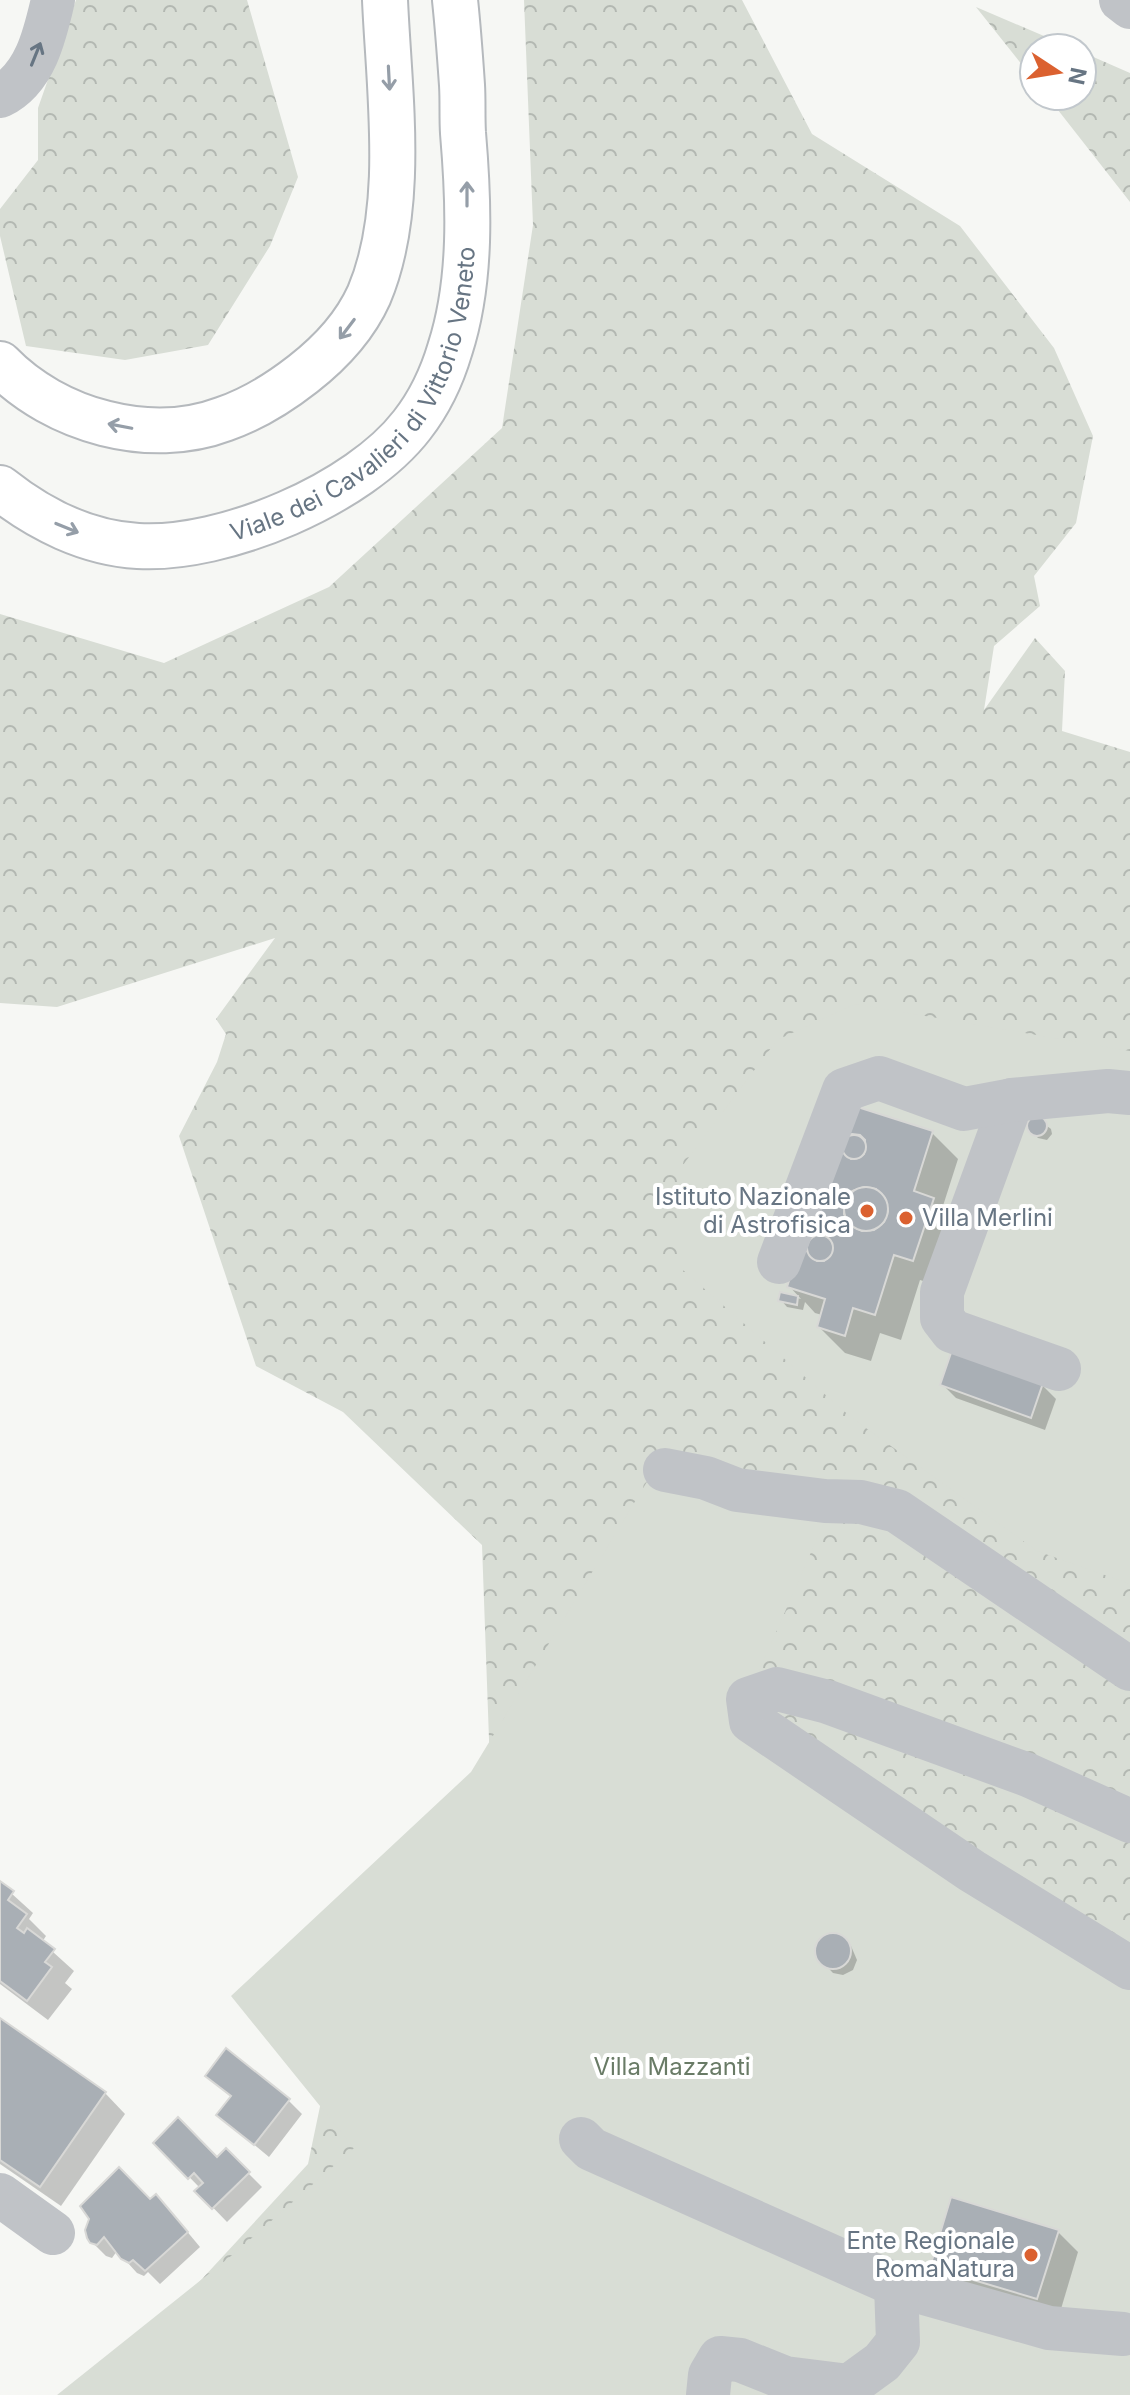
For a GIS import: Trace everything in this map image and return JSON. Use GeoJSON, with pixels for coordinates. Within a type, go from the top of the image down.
{"type":"FeatureCollection","features":[{"type":"Feature","properties":{"kind":"main road","name":"Viale dei Cavalieri di Vittorio Veneto"},"geometry":{"type":"LineString","coordinates":[[0,364],[31,391],[72,412],[103,422],[156,430],[199,426],[239,413],[278,391],[320,360],[359,313],[383,251],[392,154],[385,0]]}},
{"type":"Feature","properties":{"kind":"main road","name":"Viale dei Cavalieri di Vittorio Veneto"},"geometry":{"type":"LineString","coordinates":[[0,488],[42,516],[94,539],[137,546],[185,544],[241,531],[299,508],[347,480],[400,439],[425,407],[444,369],[458,319],[463,286],[468,202],[467,154],[455,0]]}},
{"type":"Feature","properties":{"kind":"street"},"geometry":{"type":"LineString","coordinates":[[0,96],[24,78],[33,62],[53,0]]}},
{"type":"Feature","properties":{"kind":"street"},"geometry":{"type":"LineString","coordinates":[[1121,0],[1130,7]]}},
{"type":"Feature","properties":{"kind":"street"},"geometry":{"type":"LineString","coordinates":[[779,1262],[844,1090],[879,1078],[964,1109],[1012,1100],[1108,1091],[1130,1093]]}},
{"type":"Feature","properties":{"kind":"street"},"geometry":{"type":"LineString","coordinates":[[1012,1100],[942,1292],[942,1318],[952,1331],[1059,1369]]}},
{"type":"Feature","properties":{"kind":"street"},"geometry":{"type":"LineString","coordinates":[[665,1470],[706,1478],[737,1490],[825,1501],[861,1502],[897,1511],[1130,1669]]}},
{"type":"Feature","properties":{"kind":"street"},"geometry":{"type":"LineString","coordinates":[[1130,1821],[1028,1775],[828,1702],[777,1689],[748,1699],[751,1721],[972,1871],[1130,1968]]}},
{"type":"Feature","properties":{"kind":"street"},"geometry":{"type":"LineString","coordinates":[[581,2139],[591,2149],[896,2285],[1049,2328],[1123,2334]]}},
{"type":"Feature","properties":{"kind":"street"},"geometry":{"type":"LineString","coordinates":[[0,2195],[53,2233]]}},
{"type":"Feature","properties":{"kind":"street"},"geometry":{"type":"LineString","coordinates":[[708,2395],[710,2375],[720,2358],[740,2360],[785,2378],[849,2386],[882,2362],[898,2342],[896,2285]]}},
{"type":"Feature","properties":{"kind":"green space"},"geometry":{"type":"Polygon","coordinates":[[[76,0],[247,0],[298,177],[270,246],[208,345],[125,360],[26,346],[0,236],[0,209],[38,160],[38,108],[76,0]]]}},
{"type":"Feature","properties":{"kind":"green space"},"geometry":{"type":"Polygon","coordinates":[[[524,0],[742,0],[812,134],[960,226],[1054,348],[1093,436],[1076,523],[1034,576],[1040,606],[994,646],[984,710],[1035,638],[1065,671],[1062,731],[1130,752],[1130,2395],[95,2395],[308,2164],[348,1972],[493,1850],[482,1545],[343,1412],[256,1366],[179,1136],[217,1062],[226,1034],[216,1019],[275,938],[57,1007],[0,1003],[0,614],[164,663],[329,587],[502,428],[533,225],[524,0]]]}},
{"type":"Feature","properties":{"kind":"green space"},"geometry":{"type":"Polygon","coordinates":[[[976,7],[1035,32],[1018,32],[1018,60],[976,7]]]}},
{"type":"Feature","properties":{"kind":"green space"},"geometry":{"type":"Polygon","coordinates":[[[1098,59],[1130,73],[1130,202],[1060,112],[1098,112],[1098,59]]]}},
{"type":"Feature","properties":{"kind":"green space"},"geometry":{"type":"Polygon","coordinates":[[[855,1004],[1130,1051],[1130,1584],[1037,1551],[852,1418],[683,1270],[683,1165],[777,1040],[855,1004]]]}},
{"type":"Feature","properties":{"kind":"green space","name":"Villa Mazzanti"},"geometry":{"type":"Polygon","coordinates":[[[665,1452],[833,1502],[739,1717],[1130,1979],[1130,2395],[57,2395],[236,2252],[354,2148],[231,1996],[471,1772],[665,1452]]]}},
{"type":"Feature","properties":{"kind":"building","name":"Villa Merlini"},"geometry":{"type":"Polygon","coordinates":[[[845,1103],[933,1131],[914,1191],[934,1198],[913,1261],[894,1255],[875,1315],[853,1308],[845,1336],[817,1327],[825,1299],[787,1287],[845,1103]],[[860,1135],[846,1136],[841,1149],[851,1159],[864,1154],[865,1140],[860,1135]],[[864,1187],[852,1191],[845,1201],[844,1214],[850,1225],[862,1231],[874,1230],[884,1222],[888,1211],[885,1198],[876,1189],[864,1187]],[[819,1235],[811,1238],[807,1251],[817,1261],[824,1261],[830,1256],[831,1242],[819,1235]]]}},
{"type":"Feature","properties":{"kind":"building"},"geometry":{"type":"Polygon","coordinates":[[[1037,1116],[1044,1119],[1047,1126],[1044,1133],[1037,1136],[1030,1133],[1027,1126],[1030,1119],[1037,1116]]]}},
{"type":"Feature","properties":{"kind":"building"},"geometry":{"type":"Polygon","coordinates":[[[854,1135],[863,1138],[866,1147],[863,1156],[854,1159],[845,1156],[842,1147],[845,1138],[854,1135]]]}},
{"type":"Feature","properties":{"kind":"building"},"geometry":{"type":"Polygon","coordinates":[[[866,1187],[881,1194],[888,1209],[881,1224],[866,1231],[851,1224],[844,1209],[851,1194],[866,1187]]]}},
{"type":"Feature","properties":{"kind":"building"},"geometry":{"type":"Polygon","coordinates":[[[820,1235],[829,1239],[833,1248],[829,1257],[820,1261],[811,1257],[807,1248],[811,1239],[820,1235]]]}},
{"type":"Feature","properties":{"kind":"building"},"geometry":{"type":"Polygon","coordinates":[[[780,1292],[798,1296],[797,1305],[778,1301],[780,1292]]]}},
{"type":"Feature","properties":{"kind":"building"},"geometry":{"type":"Polygon","coordinates":[[[952,1350],[1043,1383],[1031,1418],[940,1385],[952,1350]]]}},
{"type":"Feature","properties":{"kind":"building"},"geometry":{"type":"Polygon","coordinates":[[[0,1881],[14,1891],[8,1900],[27,1914],[17,1928],[24,1933],[27,1928],[55,1949],[45,1962],[52,1967],[27,2001],[0,1981],[0,1881]]]}},
{"type":"Feature","properties":{"kind":"building"},"geometry":{"type":"Polygon","coordinates":[[[833,1933],[846,1938],[851,1951],[846,1964],[833,1969],[820,1964],[815,1951],[820,1938],[833,1933]]]}},
{"type":"Feature","properties":{"kind":"building"},"geometry":{"type":"Polygon","coordinates":[[[0,2018],[106,2092],[40,2187],[0,2160],[0,2018]]]}},
{"type":"Feature","properties":{"kind":"building"},"geometry":{"type":"Polygon","coordinates":[[[226,2048],[290,2099],[254,2145],[216,2115],[231,2096],[205,2076],[226,2048]]]}},
{"type":"Feature","properties":{"kind":"building"},"geometry":{"type":"Polygon","coordinates":[[[178,2117],[217,2157],[226,2148],[250,2172],[212,2209],[194,2191],[203,2183],[194,2173],[188,2179],[153,2143],[178,2117]]]}},
{"type":"Feature","properties":{"kind":"building"},"geometry":{"type":"Polygon","coordinates":[[[119,2167],[150,2199],[156,2194],[188,2232],[145,2271],[133,2260],[129,2263],[121,2259],[104,2237],[97,2245],[90,2243],[85,2230],[89,2219],[80,2206],[119,2167]]]}},
{"type":"Feature","properties":{"kind":"building"},"geometry":{"type":"Polygon","coordinates":[[[951,2197],[1059,2230],[1037,2299],[930,2267],[951,2197]]]}},
{"type":"Feature","properties":{"kind":"place","name":"Istituto Nazionale di Astrofisica"},"geometry":{"type":"Point","coordinates":[867,1211]}},
{"type":"Feature","properties":{"kind":"place","name":"Villa Merlini"},"geometry":{"type":"Point","coordinates":[906,1218]}},
{"type":"Feature","properties":{"kind":"place","name":"Ente Regionale RomaNatura"},"geometry":{"type":"Point","coordinates":[1031,2255]}}]}
